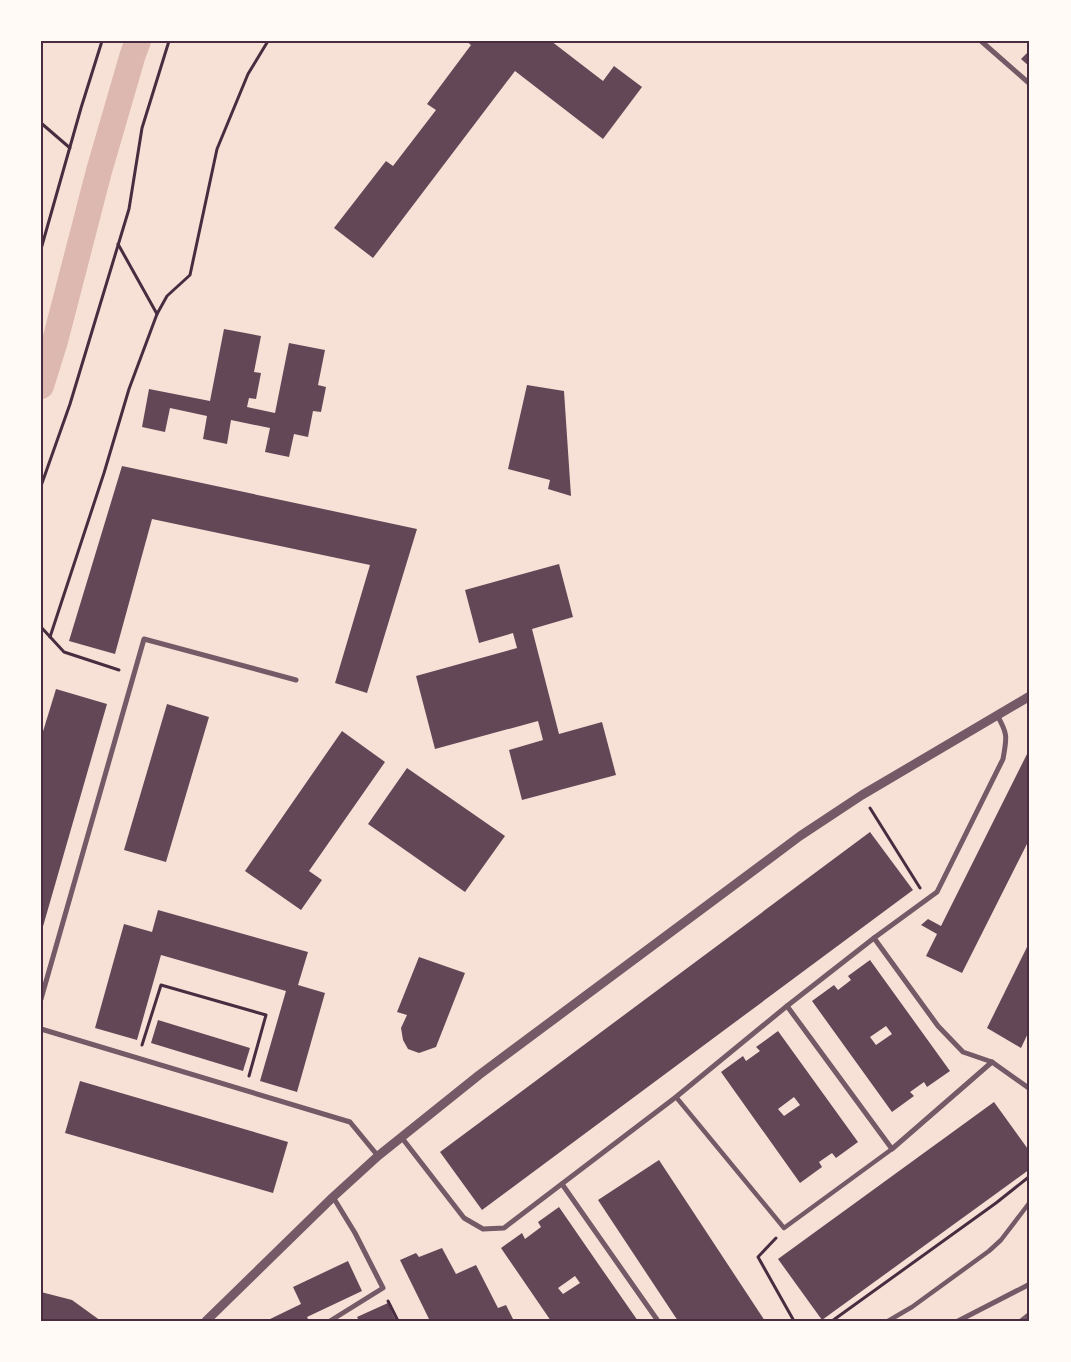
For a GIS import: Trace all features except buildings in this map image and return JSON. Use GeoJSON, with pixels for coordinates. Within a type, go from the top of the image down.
{"type":"FeatureCollection","features":[{"type":"Feature","properties":{"kind":"street"},"geometry":{"type":"LineString","coordinates":[[981,41],[1030,84]]}},
{"type":"Feature","properties":{"kind":"street"},"geometry":{"type":"LineString","coordinates":[[41,998],[144,639],[296,680]]}},
{"type":"Feature","properties":{"kind":"street"},"geometry":{"type":"LineString","coordinates":[[206,1321],[333,1197],[378,1156],[478,1076],[800,836],[862,795],[1030,696]]}},
{"type":"Feature","properties":{"kind":"street"},"geometry":{"type":"LineString","coordinates":[[402,1138],[464,1218],[483,1229],[504,1228],[676,1097],[874,938],[937,892],[1003,759],[1007,738],[1004,727],[997,715]]}},
{"type":"Feature","properties":{"kind":"street"},"geometry":{"type":"LineString","coordinates":[[874,938],[938,1026],[962,1052],[992,1062],[1030,1090]]}},
{"type":"Feature","properties":{"kind":"street"},"geometry":{"type":"LineString","coordinates":[[787,1006],[892,1149]]}},
{"type":"Feature","properties":{"kind":"street"},"geometry":{"type":"LineString","coordinates":[[41,1028],[350,1122],[378,1156]]}},
{"type":"Feature","properties":{"kind":"street"},"geometry":{"type":"LineString","coordinates":[[676,1097],[784,1228],[892,1149],[992,1062]]}},
{"type":"Feature","properties":{"kind":"street"},"geometry":{"type":"LineString","coordinates":[[562,1184],[658,1321]]}},
{"type":"Feature","properties":{"kind":"street"},"geometry":{"type":"LineString","coordinates":[[330,1321],[383,1288],[355,1233],[333,1197]]}},
{"type":"Feature","properties":{"kind":"street"},"geometry":{"type":"LineString","coordinates":[[888,1321],[920,1301],[989,1251],[1001,1240],[1030,1202]]}},
{"type":"Feature","properties":{"kind":"street"},"geometry":{"type":"LineString","coordinates":[[958,1321],[1030,1284]]}},
{"type":"Feature","properties":{"kind":"street"},"geometry":{"type":"LineString","coordinates":[[1021,1321],[1030,1314]]}},
{"type":"Feature","properties":{"kind":"path"},"geometry":{"type":"LineString","coordinates":[[41,249],[102,41]]}},
{"type":"Feature","properties":{"kind":"path"},"geometry":{"type":"LineString","coordinates":[[41,486],[70,404],[129,209],[142,128],[168,41]]}},
{"type":"Feature","properties":{"kind":"path"},"geometry":{"type":"LineString","coordinates":[[50,636],[104,473],[129,389],[157,314],[167,296],[190,275],[217,149],[248,74],[268,41]]}},
{"type":"Feature","properties":{"kind":"path"},"geometry":{"type":"LineString","coordinates":[[41,124],[70,148]]}},
{"type":"Feature","properties":{"kind":"path"},"geometry":{"type":"LineString","coordinates":[[118,244],[157,314]]}},
{"type":"Feature","properties":{"kind":"path"},"geometry":{"type":"LineString","coordinates":[[41,627],[64,652],[134,676]]}},
{"type":"Feature","properties":{"kind":"path"},"geometry":{"type":"LineString","coordinates":[[862,795],[926,899]]}},
{"type":"Feature","properties":{"kind":"path"},"geometry":{"type":"LineString","coordinates":[[138,1058],[161,984],[266,1015],[245,1091]]}},
{"type":"Feature","properties":{"kind":"path"},"geometry":{"type":"LineString","coordinates":[[832,1321],[996,1203],[1030,1176]]}},
{"type":"Feature","properties":{"kind":"path"},"geometry":{"type":"LineString","coordinates":[[784,1228],[758,1258],[794,1321]]}},
{"type":"Feature","properties":{"kind":"path"},"geometry":{"type":"LineString","coordinates":[[383,1288],[398,1321]]}},
{"type":"Feature","properties":{"kind":"waterway"},"geometry":{"type":"LineString","coordinates":[[41,386],[55,341],[99,171],[138,41]]}}]}
